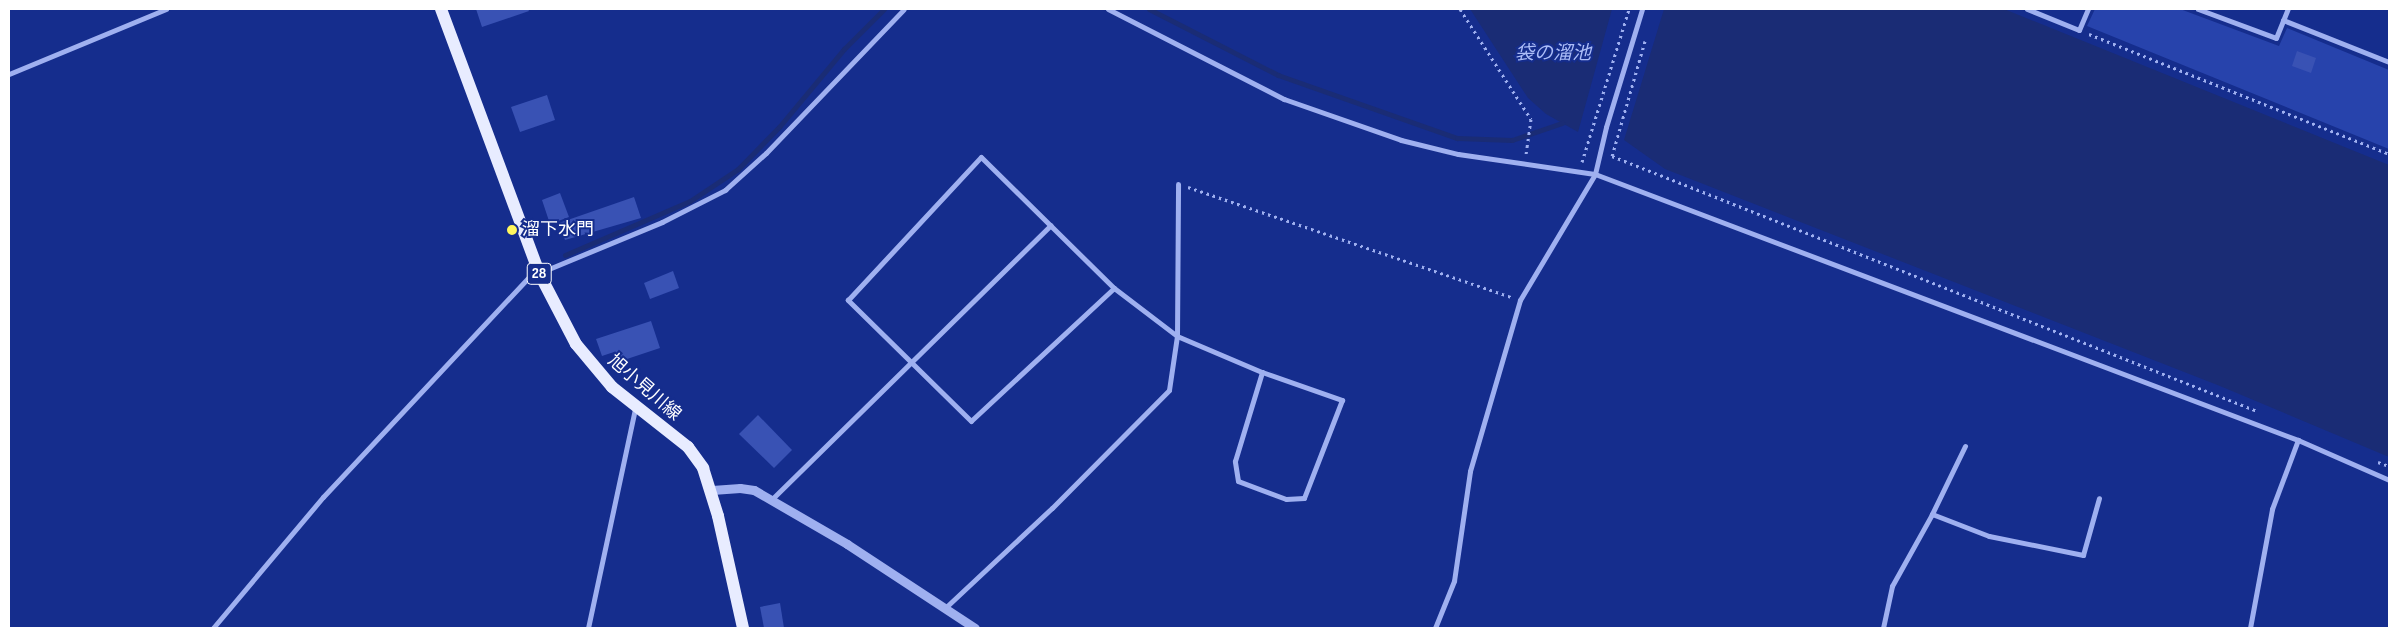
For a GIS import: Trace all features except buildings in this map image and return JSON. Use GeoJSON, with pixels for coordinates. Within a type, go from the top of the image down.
{"type":"FeatureCollection","features":[{"type":"Feature","properties":{"kind":"main road","name":"旭小見川線"},"geometry":{"type":"LineString","coordinates":[[441,9],[538,271],[588,362],[635,408],[688,447],[703,468],[712,490],[743,628]]}},
{"type":"Feature","properties":{"kind":"street"},"geometry":{"type":"LineString","coordinates":[[9,74],[166,9]]}},
{"type":"Feature","properties":{"kind":"street"},"geometry":{"type":"LineString","coordinates":[[213,628],[323,497],[538,271],[662,222],[725,190],[766,153],[904,9]]}},
{"type":"Feature","properties":{"kind":"street"},"geometry":{"type":"LineString","coordinates":[[1108,9],[1284,99],[1401,140],[1458,154],[1525,166],[1595,174],[2298,440],[2389,480]]}},
{"type":"Feature","properties":{"kind":"street"},"geometry":{"type":"LineString","coordinates":[[1435,628],[1454,581],[1470,471],[1520,300],[1595,174],[1606,127],[1642,9]]}},
{"type":"Feature","properties":{"kind":"street"},"geometry":{"type":"LineString","coordinates":[[2027,9],[2079,30],[2088,9]]}},
{"type":"Feature","properties":{"kind":"street"},"geometry":{"type":"LineString","coordinates":[[2198,9],[2276,38],[2288,9]]}},
{"type":"Feature","properties":{"kind":"street"},"geometry":{"type":"LineString","coordinates":[[2284,20],[2389,62]]}},
{"type":"Feature","properties":{"kind":"street"},"geometry":{"type":"LineString","coordinates":[[1114,288],[972,421],[913,360],[848,300],[981,157],[1114,288],[1177,336],[1262,372],[1342,400],[1304,498],[1286,499],[1238,481],[1235,461],[1262,372]]}},
{"type":"Feature","properties":{"kind":"street"},"geometry":{"type":"LineString","coordinates":[[945,608],[1052,508],[1169,390],[1177,336],[1178,184]]}},
{"type":"Feature","properties":{"kind":"street"},"geometry":{"type":"LineString","coordinates":[[771,500],[1050,225]]}},
{"type":"Feature","properties":{"kind":"street"},"geometry":{"type":"LineString","coordinates":[[588,628],[635,408]]}},
{"type":"Feature","properties":{"kind":"street"},"geometry":{"type":"LineString","coordinates":[[2250,628],[2272,509],[2298,440]]}},
{"type":"Feature","properties":{"kind":"street"},"geometry":{"type":"LineString","coordinates":[[1883,628],[1892,586],[1932,514],[1965,446]]}},
{"type":"Feature","properties":{"kind":"street"},"geometry":{"type":"LineString","coordinates":[[712,490],[740,488],[754,490],[847,544],[975,628]]}},
{"type":"Feature","properties":{"kind":"street"},"geometry":{"type":"LineString","coordinates":[[1932,514],[1989,536],[2083,555],[2099,498]]}},
{"type":"Feature","properties":{"kind":"path"},"geometry":{"type":"LineString","coordinates":[[1460,9],[1531,119],[1525,166]]}},
{"type":"Feature","properties":{"kind":"path"},"geometry":{"type":"LineString","coordinates":[[1579,172],[1629,9]]}},
{"type":"Feature","properties":{"kind":"path"},"geometry":{"type":"LineString","coordinates":[[2079,30],[2389,154]]}},
{"type":"Feature","properties":{"kind":"path"},"geometry":{"type":"LineString","coordinates":[[1647,36],[1612,156],[2260,412]]}},
{"type":"Feature","properties":{"kind":"path"},"geometry":{"type":"LineString","coordinates":[[1178,184],[1520,300]]}},
{"type":"Feature","properties":{"kind":"path"},"geometry":{"type":"LineString","coordinates":[[2371,458],[2389,466]]}},
{"type":"Feature","properties":{"kind":"shaded area"},"geometry":{"type":"Polygon","coordinates":[[[2095,9],[2180,9],[2279,46],[2287,28],[2389,70],[2389,149],[2087,26],[2095,9]]]}},
{"type":"Feature","properties":{"kind":"water","name":"袋の溜池"},"geometry":{"type":"Polygon","coordinates":[[[1470,9],[1612,9],[1578,132],[1546,114],[1528,98],[1470,9]]]}},
{"type":"Feature","properties":{"kind":"water"},"geometry":{"type":"Polygon","coordinates":[[[1664,9],[2004,9],[2389,165],[2389,457],[2220,386],[1665,169],[1624,140],[1664,9]]]}},
{"type":"Feature","properties":{"kind":"waterway"},"geometry":{"type":"LineString","coordinates":[[565,255],[690,201],[738,169],[779,127],[844,49],[884,9]]}},
{"type":"Feature","properties":{"kind":"waterway"},"geometry":{"type":"LineString","coordinates":[[1149,9],[1278,75],[1457,138],[1512,140],[1562,123]]}},
{"type":"Feature","properties":{"kind":"place","name":"溜下水門"},"geometry":{"type":"Point","coordinates":[512,230]}}]}
